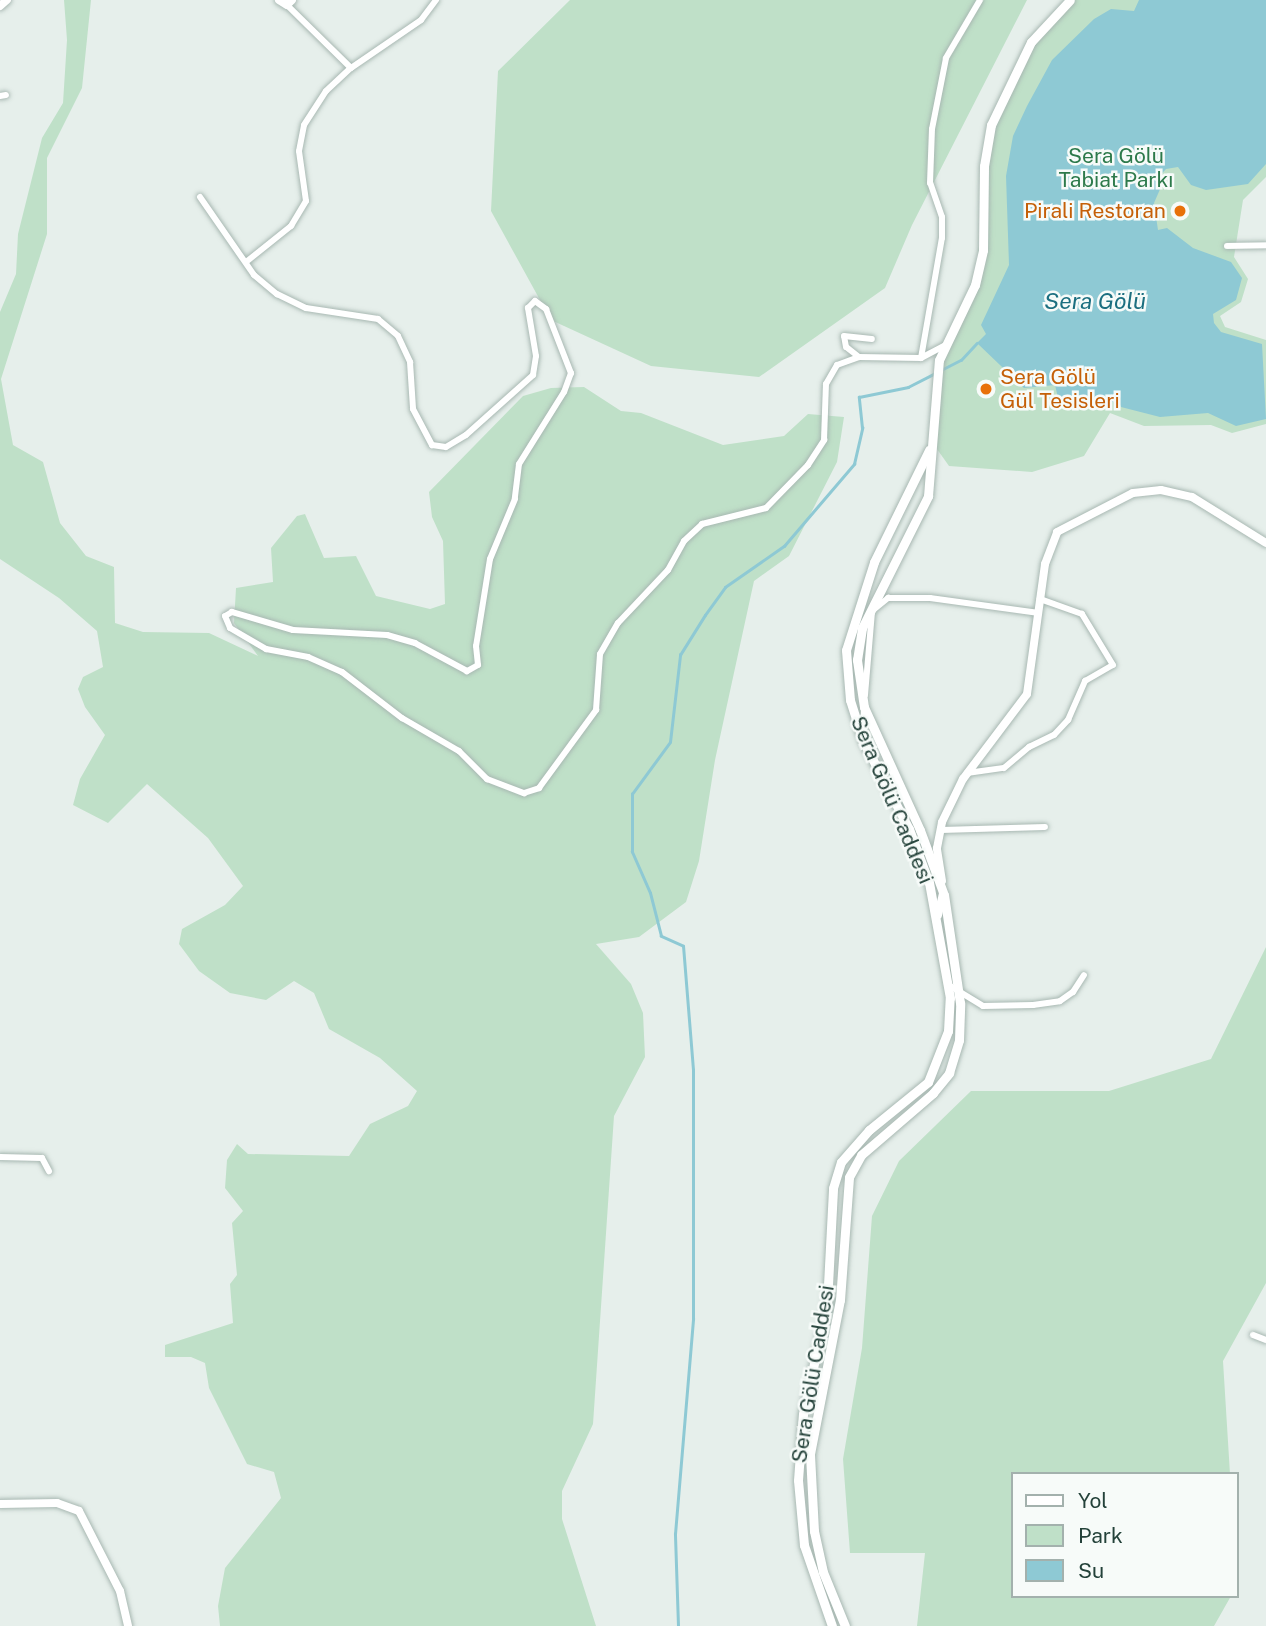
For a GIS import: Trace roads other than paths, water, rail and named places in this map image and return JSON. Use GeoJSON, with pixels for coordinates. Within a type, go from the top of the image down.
{"type":"FeatureCollection","features":[{"type":"Feature","properties":{"kind":"main road","name":"Sera Gölü Caddesi"},"geometry":{"type":"LineString","coordinates":[[845,1626],[823,1572],[814,1531],[810,1454],[840,1300],[849,1177],[861,1154],[933,1094],[949,1073],[959,1040],[959,991],[944,895],[864,707],[857,660],[862,628],[928,496],[937,413],[939,360],[975,285],[983,250],[984,166],[991,125],[1031,42],[1070,0]]}},
{"type":"Feature","properties":{"kind":"main road","name":"Sera Gölü Caddesi"},"geometry":{"type":"LineString","coordinates":[[832,1626],[804,1545],[798,1480],[800,1432],[827,1304],[833,1188],[841,1161],[869,1130],[928,1082],[940,1060],[948,1031],[947,984],[938,915],[909,829],[863,741],[850,700],[846,650],[874,562],[932,442]]}},
{"type":"Feature","properties":{"kind":"street"},"geometry":{"type":"LineString","coordinates":[[0,6],[7,0]]}},
{"type":"Feature","properties":{"kind":"street"},"geometry":{"type":"LineString","coordinates":[[246,262],[292,226],[306,201],[299,151],[304,125],[326,91],[351,68],[421,20],[436,0]]}},
{"type":"Feature","properties":{"kind":"street"},"geometry":{"type":"LineString","coordinates":[[921,358],[943,238],[942,218],[930,183],[932,129],[946,58],[980,0]]}},
{"type":"Feature","properties":{"kind":"street"},"geometry":{"type":"LineString","coordinates":[[286,2],[351,68]]}},
{"type":"Feature","properties":{"kind":"street"},"geometry":{"type":"LineString","coordinates":[[200,197],[246,262],[277,294],[306,308],[378,319],[398,337],[410,362],[413,409],[432,445],[446,447],[466,435],[533,375],[536,356],[528,308],[535,301],[546,309],[571,373],[564,392],[519,464],[515,499],[491,559],[476,646],[478,665],[467,671],[415,643],[387,635],[293,630],[232,612],[225,616],[230,628],[265,649],[308,657],[342,672],[402,718],[459,751],[487,779],[524,793],[539,788],[596,710],[600,654],[618,623],[668,570],[684,541],[702,524],[766,508],[808,465],[824,440],[826,384],[837,365],[859,357],[921,358],[945,345]]}},
{"type":"Feature","properties":{"kind":"street"},"geometry":{"type":"LineString","coordinates":[[1227,246],[1266,245]]}},
{"type":"Feature","properties":{"kind":"street"},"geometry":{"type":"LineString","coordinates":[[859,357],[846,347],[844,336],[872,339]]}},
{"type":"Feature","properties":{"kind":"street"},"geometry":{"type":"LineString","coordinates":[[938,915],[944,895],[937,848],[941,830],[967,773],[1027,694],[1045,564],[1057,532],[1133,493],[1161,490],[1192,497],[1266,542]]}},
{"type":"Feature","properties":{"kind":"street"},"geometry":{"type":"LineString","coordinates":[[863,741],[872,611],[878,603],[897,596],[1039,613]]}},
{"type":"Feature","properties":{"kind":"street"},"geometry":{"type":"LineString","coordinates":[[967,773],[1004,768],[1029,747],[1054,735],[1068,720],[1085,681],[1113,664],[1082,614],[1041,599]]}},
{"type":"Feature","properties":{"kind":"street"},"geometry":{"type":"LineString","coordinates":[[941,830],[1045,827]]}},
{"type":"Feature","properties":{"kind":"street"},"geometry":{"type":"LineString","coordinates":[[947,984],[983,1006],[1033,1005],[1060,1001],[1073,992],[1084,975]]}},
{"type":"Feature","properties":{"kind":"street"},"geometry":{"type":"LineString","coordinates":[[0,1157],[43,1158],[49,1171]]}},
{"type":"Feature","properties":{"kind":"street"},"geometry":{"type":"LineString","coordinates":[[1253,1335],[1266,1340]]}},
{"type":"Feature","properties":{"kind":"street"},"geometry":{"type":"LineString","coordinates":[[0,1504],[57,1503],[79,1511],[120,1591],[128,1626]]}},
{"type":"Feature","properties":{"kind":"water","name":"Sera Gölü"},"geometry":{"type":"Polygon","coordinates":[[[1139,0],[1266,0],[1266,164],[1248,184],[1206,190],[1191,185],[1178,167],[1166,169],[1158,178],[1161,187],[1154,203],[1158,230],[1167,228],[1193,248],[1231,262],[1242,278],[1236,300],[1213,314],[1214,323],[1221,332],[1262,344],[1266,419],[1236,426],[1208,413],[1160,417],[1121,407],[1119,402],[1102,402],[1094,407],[1059,402],[1055,385],[1024,388],[977,343],[986,334],[981,325],[1009,265],[1006,176],[1013,136],[1027,106],[1052,60],[1094,19],[1111,9],[1134,11],[1139,0]]]}},
{"type":"Feature","properties":{"kind":"waterway"},"geometry":{"type":"LineString","coordinates":[[941,370],[961,360],[977,343]]}},
{"type":"Feature","properties":{"kind":"waterway"},"geometry":{"type":"LineString","coordinates":[[678,1626],[675,1534],[693,1319],[693,1070],[683,946],[661,936],[650,893],[632,852],[632,794],[670,742],[680,655],[705,615],[725,587],[784,546],[854,464],[862,428],[859,397],[908,387],[935,373]]}},
{"type":"Feature","properties":{"kind":"place","name":"Pirali Restoran"},"geometry":{"type":"Point","coordinates":[1180,211]}},
{"type":"Feature","properties":{"kind":"place","name":"Sera Gölü Gül Tesisleri"},"geometry":{"type":"Point","coordinates":[986,389]}},
{"type":"Feature","properties":{"kind":"park label","name":"Sera Gölü Tabiat Parkı"},"geometry":{"type":"Point","coordinates":[1116,168]}}]}
